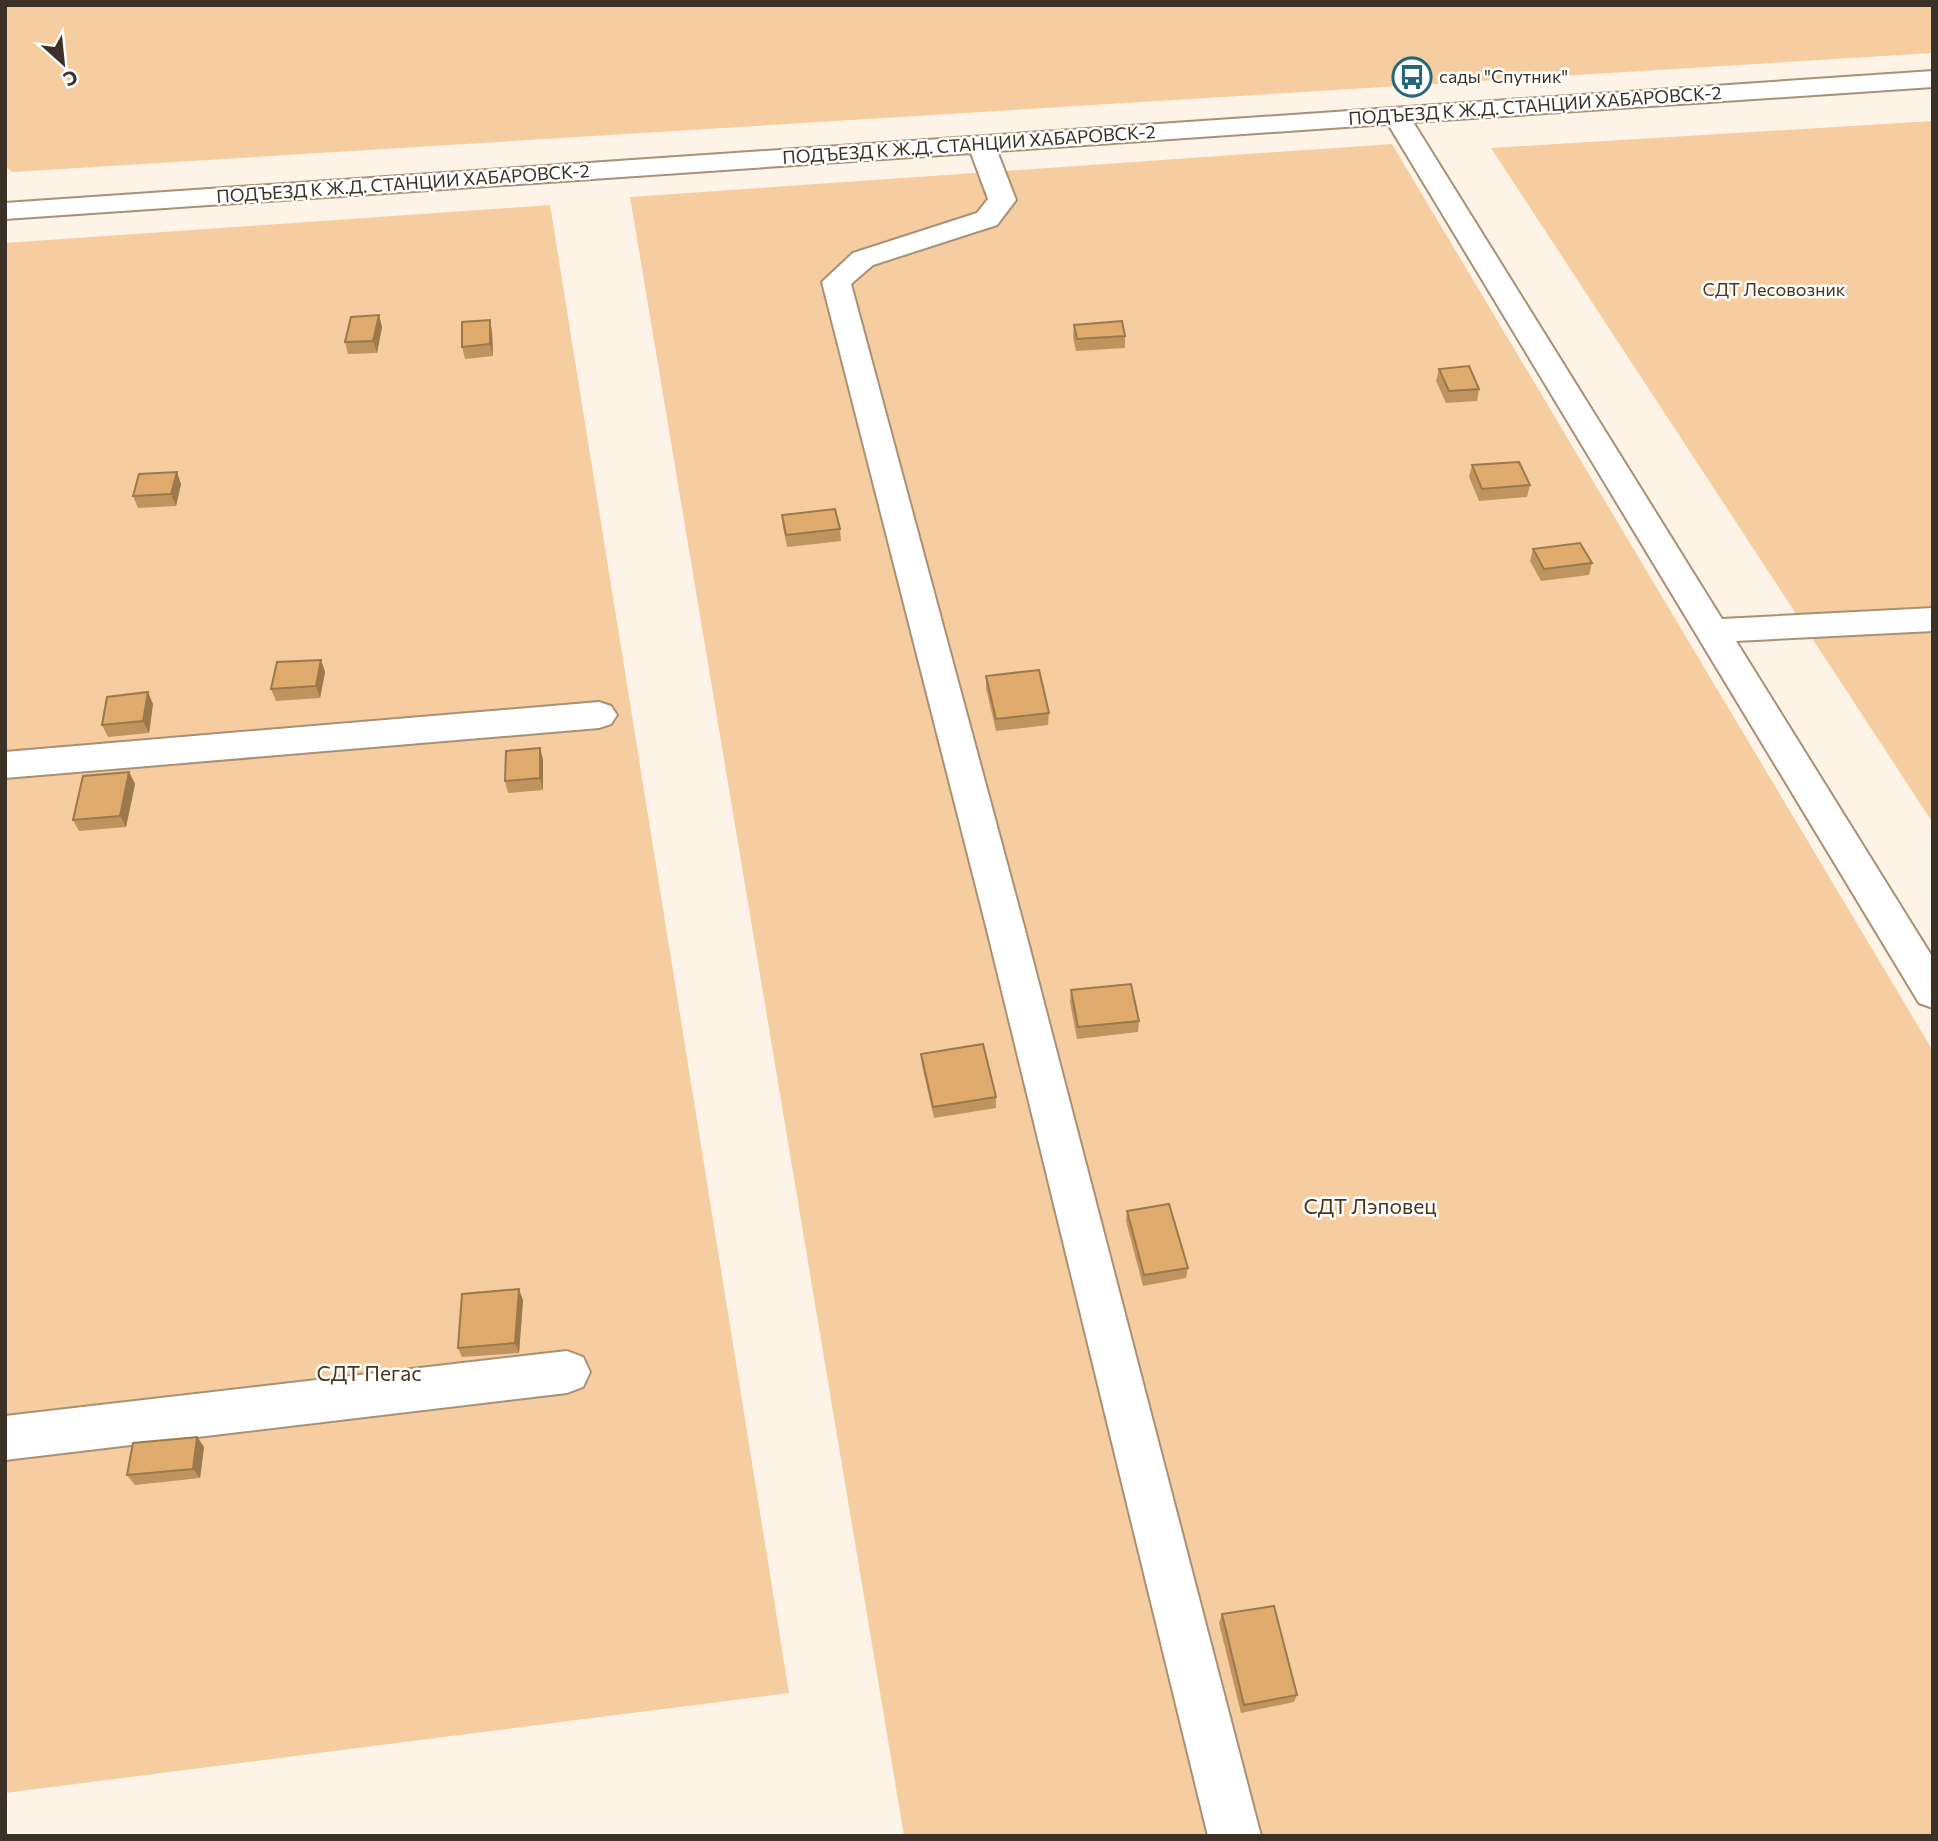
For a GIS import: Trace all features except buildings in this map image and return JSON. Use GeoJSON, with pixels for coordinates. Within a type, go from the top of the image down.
{"type":"FeatureCollection","features":[{"type":"Feature","properties":{"kind":"street","name":"ПОДЪЕЗД К Ж.Д. СТАНЦИИ ХАБАРОВСК-2"},"geometry":{"type":"LineString","coordinates":[[5,211],[1933,79]]}},
{"type":"Feature","properties":{"kind":"street"},"geometry":{"type":"LineString","coordinates":[[1396,116],[1933,992]]}},
{"type":"Feature","properties":{"kind":"street"},"geometry":{"type":"LineString","coordinates":[[981,144],[1002,200],[988,219],[863,259],[836,282],[1006,930],[1235,1836]]}},
{"type":"Feature","properties":{"kind":"street"},"geometry":{"type":"LineString","coordinates":[[1713,631],[1933,619]]}},
{"type":"Feature","properties":{"kind":"street"},"geometry":{"type":"LineString","coordinates":[[5,765],[598,715]]}},
{"type":"Feature","properties":{"kind":"street"},"geometry":{"type":"LineString","coordinates":[[5,1438],[567,1373]]}},
{"type":"Feature","properties":{"kind":"green space"},"geometry":{"type":"Polygon","coordinates":[[[5,5],[1933,5],[1933,53],[13,172],[5,167],[5,5]]]}},
{"type":"Feature","properties":{"kind":"green space","name":"СДТ Лесовозник"},"geometry":{"type":"Polygon","coordinates":[[[1933,121],[1933,823],[1491,148],[1933,121]]]}},
{"type":"Feature","properties":{"kind":"green space","name":"СДТ Лэповец"},"geometry":{"type":"Polygon","coordinates":[[[1392,144],[1933,1051],[1933,1836],[904,1836],[630,197],[1392,144]]]}},
{"type":"Feature","properties":{"kind":"green space","name":"СДТ Пегас"},"geometry":{"type":"Polygon","coordinates":[[[550,205],[789,1693],[5,1793],[5,243],[550,205]]]}},
{"type":"Feature","properties":{"kind":"place","name":"сады \"Спутник\""},"geometry":{"type":"Point","coordinates":[1412,77]}}]}
